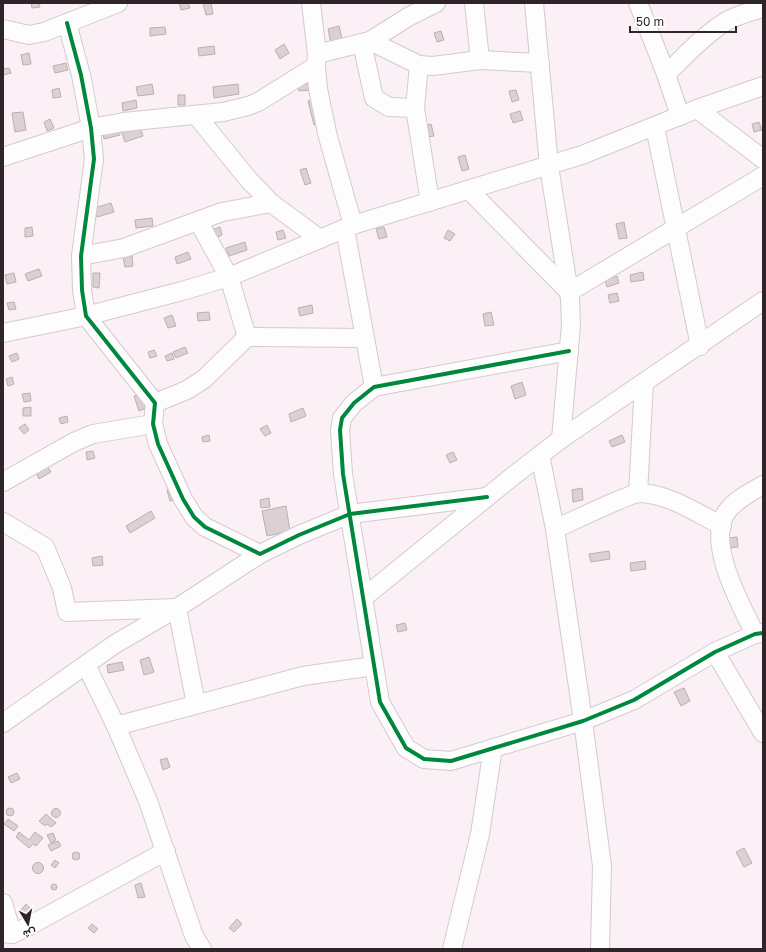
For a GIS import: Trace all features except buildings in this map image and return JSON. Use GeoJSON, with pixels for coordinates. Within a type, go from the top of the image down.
{"type":"FeatureCollection","features":[{"type":"Feature","properties":{"kind":"street"},"geometry":{"type":"LineString","coordinates":[[3,29],[29,35],[44,32],[66,23],[81,9],[118,3]]}},
{"type":"Feature","properties":{"kind":"street"},"geometry":{"type":"LineString","coordinates":[[311,3],[317,60],[318,88],[349,227],[364,338],[374,387]]}},
{"type":"Feature","properties":{"kind":"street"},"geometry":{"type":"LineString","coordinates":[[3,157],[91,128],[124,122],[224,112],[248,106],[258,102],[317,60],[366,42],[408,17],[436,3]]}},
{"type":"Feature","properties":{"kind":"street"},"geometry":{"type":"LineString","coordinates":[[474,3],[480,60]]}},
{"type":"Feature","properties":{"kind":"street"},"geometry":{"type":"LineString","coordinates":[[534,3],[549,166],[569,292],[571,325],[562,439]]}},
{"type":"Feature","properties":{"kind":"street"},"geometry":{"type":"LineString","coordinates":[[638,3],[666,74],[680,116]]}},
{"type":"Feature","properties":{"kind":"street"},"geometry":{"type":"LineString","coordinates":[[666,74],[697,45],[724,23],[739,15],[763,8]]}},
{"type":"Feature","properties":{"kind":"street"},"geometry":{"type":"LineString","coordinates":[[66,23],[81,75],[91,128],[94,159],[81,256],[82,290],[86,316],[155,403],[153,424],[158,444],[183,499],[194,518],[206,527],[260,554]]}},
{"type":"Feature","properties":{"kind":"street"},"geometry":{"type":"LineString","coordinates":[[366,42],[419,65],[433,66],[480,60],[540,63]]}},
{"type":"Feature","properties":{"kind":"street"},"geometry":{"type":"LineString","coordinates":[[366,42],[374,98],[389,107],[416,108]]}},
{"type":"Feature","properties":{"kind":"street"},"geometry":{"type":"LineString","coordinates":[[419,65],[416,108],[430,202]]}},
{"type":"Feature","properties":{"kind":"street"},"geometry":{"type":"LineString","coordinates":[[4,328],[86,316],[182,292],[229,277],[349,227],[582,155],[697,109],[763,86]]}},
{"type":"Feature","properties":{"kind":"street"},"geometry":{"type":"LineString","coordinates":[[697,109],[763,158]]}},
{"type":"Feature","properties":{"kind":"street"},"geometry":{"type":"LineString","coordinates":[[196,115],[248,179],[271,203],[320,239]]}},
{"type":"Feature","properties":{"kind":"street"},"geometry":{"type":"LineString","coordinates":[[654,127],[700,346]]}},
{"type":"Feature","properties":{"kind":"street"},"geometry":{"type":"LineString","coordinates":[[569,292],[675,227],[763,176]]}},
{"type":"Feature","properties":{"kind":"street"},"geometry":{"type":"LineString","coordinates":[[469,190],[569,292]]}},
{"type":"Feature","properties":{"kind":"street"},"geometry":{"type":"LineString","coordinates":[[81,256],[124,248],[222,212],[271,203]]}},
{"type":"Feature","properties":{"kind":"street"},"geometry":{"type":"LineString","coordinates":[[198,221],[229,277],[247,337]]}},
{"type":"Feature","properties":{"kind":"street"},"geometry":{"type":"LineString","coordinates":[[363,598],[540,455],[700,346],[763,301]]}},
{"type":"Feature","properties":{"kind":"street"},"geometry":{"type":"LineString","coordinates":[[155,403],[187,390],[204,380],[247,337],[364,338]]}},
{"type":"Feature","properties":{"kind":"street"},"geometry":{"type":"LineString","coordinates":[[569,351],[374,387],[354,403],[342,418],[340,430],[343,474],[380,702],[406,748],[424,759],[451,761],[583,721],[634,700],[715,652],[759,634],[724,567],[721,546],[722,526],[728,511],[744,496],[763,485]]}},
{"type":"Feature","properties":{"kind":"street"},"geometry":{"type":"LineString","coordinates":[[638,493],[644,383]]}},
{"type":"Feature","properties":{"kind":"street"},"geometry":{"type":"LineString","coordinates":[[3,482],[74,442],[93,434],[153,424]]}},
{"type":"Feature","properties":{"kind":"street"},"geometry":{"type":"LineString","coordinates":[[540,455],[555,529],[583,721],[602,866],[600,949]]}},
{"type":"Feature","properties":{"kind":"street"},"geometry":{"type":"LineString","coordinates":[[555,529],[638,493],[658,496],[684,506],[722,526]]}},
{"type":"Feature","properties":{"kind":"street"},"geometry":{"type":"LineString","coordinates":[[3,723],[115,644],[177,608],[260,554],[299,535],[350,514],[487,497]]}},
{"type":"Feature","properties":{"kind":"street"},"geometry":{"type":"LineString","coordinates":[[3,522],[45,547],[62,588],[67,612],[177,608]]}},
{"type":"Feature","properties":{"kind":"street"},"geometry":{"type":"LineString","coordinates":[[177,608],[196,704]]}},
{"type":"Feature","properties":{"kind":"street"},"geometry":{"type":"LineString","coordinates":[[715,652],[763,733]]}},
{"type":"Feature","properties":{"kind":"street"},"geometry":{"type":"LineString","coordinates":[[86,665],[116,726],[148,801],[194,936],[202,949]]}},
{"type":"Feature","properties":{"kind":"street"},"geometry":{"type":"LineString","coordinates":[[116,726],[303,676],[374,666]]}},
{"type":"Feature","properties":{"kind":"street"},"geometry":{"type":"LineString","coordinates":[[3,707],[25,707]]}},
{"type":"Feature","properties":{"kind":"street"},"geometry":{"type":"LineString","coordinates":[[452,949],[480,834],[493,748]]}},
{"type":"Feature","properties":{"kind":"street"},"geometry":{"type":"LineString","coordinates":[[3,904],[8,934],[166,851]]}},
{"type":"Feature","properties":{"kind":"cycle path"},"geometry":{"type":"LineString","coordinates":[[67,23],[81,75],[91,128],[94,159],[81,256],[82,290],[86,316],[155,403],[153,424],[158,444],[183,499],[194,517],[205,527],[260,554],[299,535],[350,514],[487,497]]}},
{"type":"Feature","properties":{"kind":"cycle path"},"geometry":{"type":"LineString","coordinates":[[569,351],[374,387],[354,403],[342,418],[340,430],[343,474],[380,702],[406,748],[424,759],[451,761],[583,721],[634,700],[715,652],[755,634],[763,633]]}}]}
